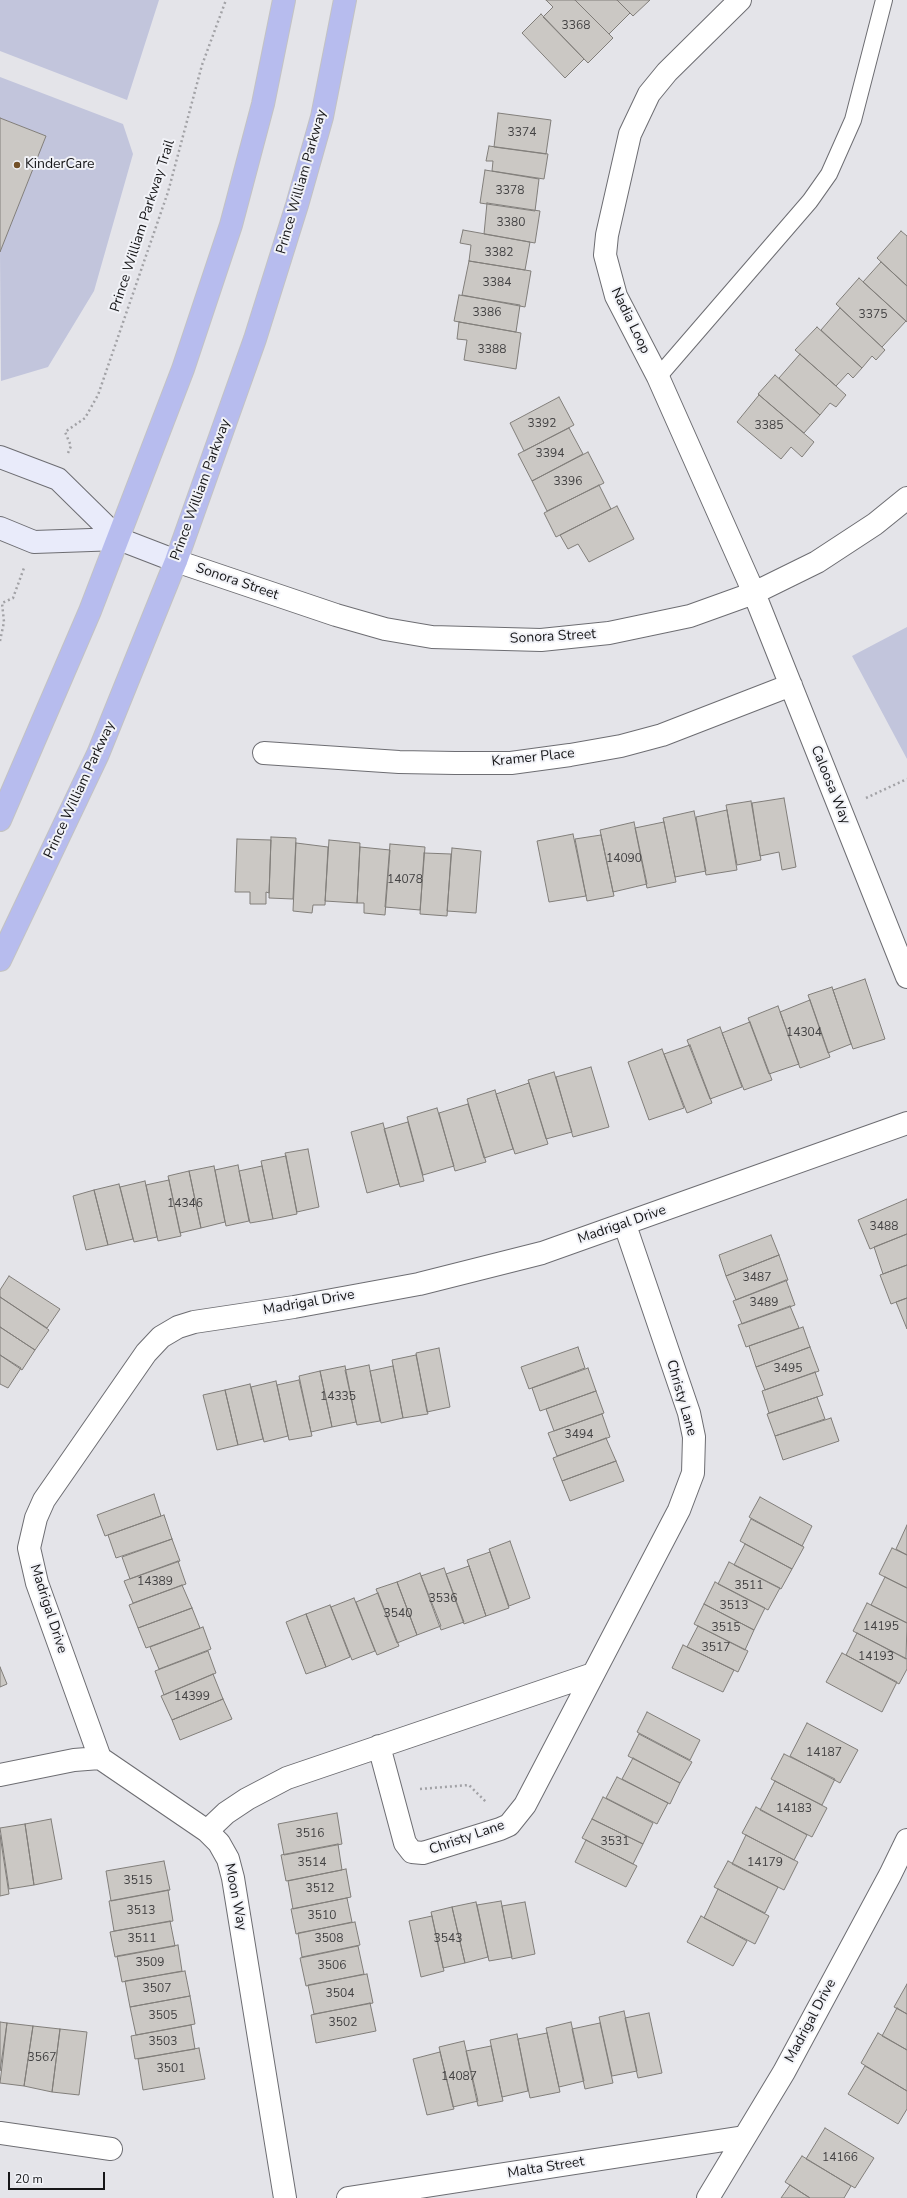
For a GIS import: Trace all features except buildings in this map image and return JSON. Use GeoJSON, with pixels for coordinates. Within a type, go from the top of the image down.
{"type":"FeatureCollection","features":[{"type":"Feature","properties":{"kind":"highway"},"geometry":{"type":"LineString","coordinates":[[0,820],[66,670],[119,539],[183,369],[231,225],[263,104],[284,0]]}},
{"type":"Feature","properties":{"kind":"highway","name":"Prince William Parkway"},"geometry":{"type":"LineString","coordinates":[[0,960],[98,754],[176,561],[255,339],[297,205],[322,117],[345,0]]}},
{"type":"Feature","properties":{"kind":"street","name":"Nadia Loop"},"geometry":{"type":"LineString","coordinates":[[740,0],[668,72],[649,94],[630,134],[607,235],[606,255],[616,296],[658,377],[754,593]]}},
{"type":"Feature","properties":{"kind":"street"},"geometry":{"type":"LineString","coordinates":[[0,457],[58,480],[119,539],[176,561]]}},
{"type":"Feature","properties":{"kind":"street","name":"Sonora Street"},"geometry":{"type":"LineString","coordinates":[[176,561],[336,615],[385,629],[432,636],[541,640],[609,633],[690,616],[754,593],[817,562],[875,524],[907,498]]}},
{"type":"Feature","properties":{"kind":"street"},"geometry":{"type":"LineString","coordinates":[[0,528],[34,542],[119,539]]}},
{"type":"Feature","properties":{"kind":"street","name":"Caloosa Way"},"geometry":{"type":"LineString","coordinates":[[754,593],[907,977]]}},
{"type":"Feature","properties":{"kind":"street","name":"Kramer Place"},"geometry":{"type":"LineString","coordinates":[[264,753],[399,762],[455,763],[512,762],[570,755],[621,746],[662,735],[791,685]]}},
{"type":"Feature","properties":{"kind":"street","name":"Madrigal Drive"},"geometry":{"type":"LineString","coordinates":[[100,1758],[37,1583],[29,1548],[36,1518],[44,1500],[146,1353],[161,1337],[178,1327],[194,1322],[294,1307],[419,1284],[542,1253],[907,1123]]}},
{"type":"Feature","properties":{"kind":"street","name":"Christy Lane"},"geometry":{"type":"LineString","coordinates":[[379,1746],[405,1843],[412,1852],[423,1853],[509,1825],[525,1805],[679,1510],[693,1473],[695,1455],[689,1413],[625,1224]]}},
{"type":"Feature","properties":{"kind":"street"},"geometry":{"type":"LineString","coordinates":[[207,1831],[247,1799],[287,1778],[593,1674]]}},
{"type":"Feature","properties":{"kind":"street"},"geometry":{"type":"LineString","coordinates":[[0,1775],[74,1760],[100,1758]]}},
{"type":"Feature","properties":{"kind":"street","name":"Moon Way"},"geometry":{"type":"LineString","coordinates":[[100,1758],[207,1831],[220,1843],[228,1859],[233,1878],[285,2198]]}},
{"type":"Feature","properties":{"kind":"street","name":"Madrigal Drive"},"geometry":{"type":"LineString","coordinates":[[708,2198],[784,2072],[890,1875],[907,1840]]}},
{"type":"Feature","properties":{"kind":"street"},"geometry":{"type":"LineString","coordinates":[[0,2133],[111,2148]]}},
{"type":"Feature","properties":{"kind":"street","name":"Malta Street"},"geometry":{"type":"LineString","coordinates":[[348,2198],[744,2137]]}},
{"type":"Feature","properties":{"kind":"lane"},"geometry":{"type":"LineString","coordinates":[[658,377],[810,201],[829,174],[853,120],[884,0]]}},
{"type":"Feature","properties":{"kind":"path","name":"Prince William Parkway Trail"},"geometry":{"type":"LineString","coordinates":[[71,446],[65,432],[85,418],[98,395],[168,192],[202,65],[226,0]]}},
{"type":"Feature","properties":{"kind":"path"},"geometry":{"type":"LineString","coordinates":[[0,642],[5,618],[2,603],[13,598]]}},
{"type":"Feature","properties":{"kind":"path"},"geometry":{"type":"LineString","coordinates":[[840,810],[907,779]]}},
{"type":"Feature","properties":{"kind":"path"},"geometry":{"type":"LineString","coordinates":[[392,1792],[470,1785],[509,1825]]}},
{"type":"Feature","properties":{"kind":"shaded area"},"geometry":{"type":"Polygon","coordinates":[[[0,0],[159,0],[127,100],[0,51],[0,0]]]}},
{"type":"Feature","properties":{"kind":"shaded area"},"geometry":{"type":"Polygon","coordinates":[[[0,77],[123,124],[133,154],[94,291],[48,367],[1,381],[0,252],[46,136],[0,118],[0,77]]]}},
{"type":"Feature","properties":{"kind":"shaded area"},"geometry":{"type":"Polygon","coordinates":[[[907,627],[907,759],[852,656],[907,627]]]}},
{"type":"Feature","properties":{"kind":"place","name":"KinderCare"},"geometry":{"type":"Point","coordinates":[17,165]}}]}
